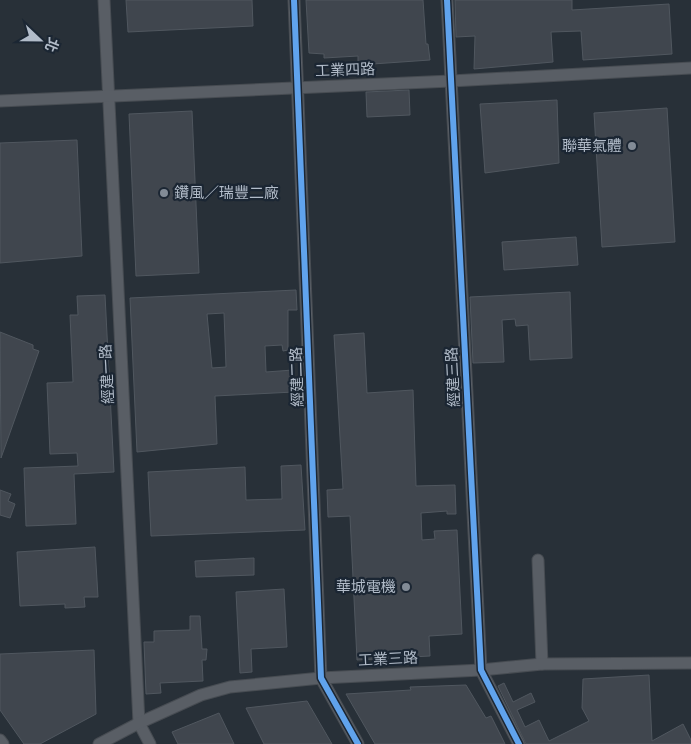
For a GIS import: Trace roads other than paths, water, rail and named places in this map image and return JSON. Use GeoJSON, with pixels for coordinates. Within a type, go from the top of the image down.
{"type":"FeatureCollection","features":[{"type":"Feature","properties":{"kind":"street","name":"經建一路"},"geometry":{"type":"LineString","coordinates":[[104,0],[139,723],[150,744]]}},
{"type":"Feature","properties":{"kind":"street","name":"經建二路"},"geometry":{"type":"LineString","coordinates":[[294,0],[321,678],[358,744]]}},
{"type":"Feature","properties":{"kind":"street","name":"經建三路"},"geometry":{"type":"LineString","coordinates":[[447,0],[481,670],[519,744]]}},
{"type":"Feature","properties":{"kind":"street","name":"工業四路"},"geometry":{"type":"LineString","coordinates":[[0,101],[451,81],[691,68]]}},
{"type":"Feature","properties":{"kind":"street"},"geometry":{"type":"LineString","coordinates":[[538,560],[542,664]]}},
{"type":"Feature","properties":{"kind":"street","name":"工業三路"},"geometry":{"type":"LineString","coordinates":[[99,744],[139,723],[201,695],[230,687],[321,678],[481,670],[542,664],[691,663]]}},
{"type":"Feature","properties":{"kind":"street"},"geometry":{"type":"LineString","coordinates":[[0,740],[3,744]]}},
{"type":"Feature","properties":{"kind":"place","name":"聯華氣體"},"geometry":{"type":"Point","coordinates":[632,146]}},
{"type":"Feature","properties":{"kind":"place","name":"鑽風／瑞豐二廠"},"geometry":{"type":"Point","coordinates":[164,193]}},
{"type":"Feature","properties":{"kind":"place","name":"華城電機"},"geometry":{"type":"Point","coordinates":[406,587]}}]}
